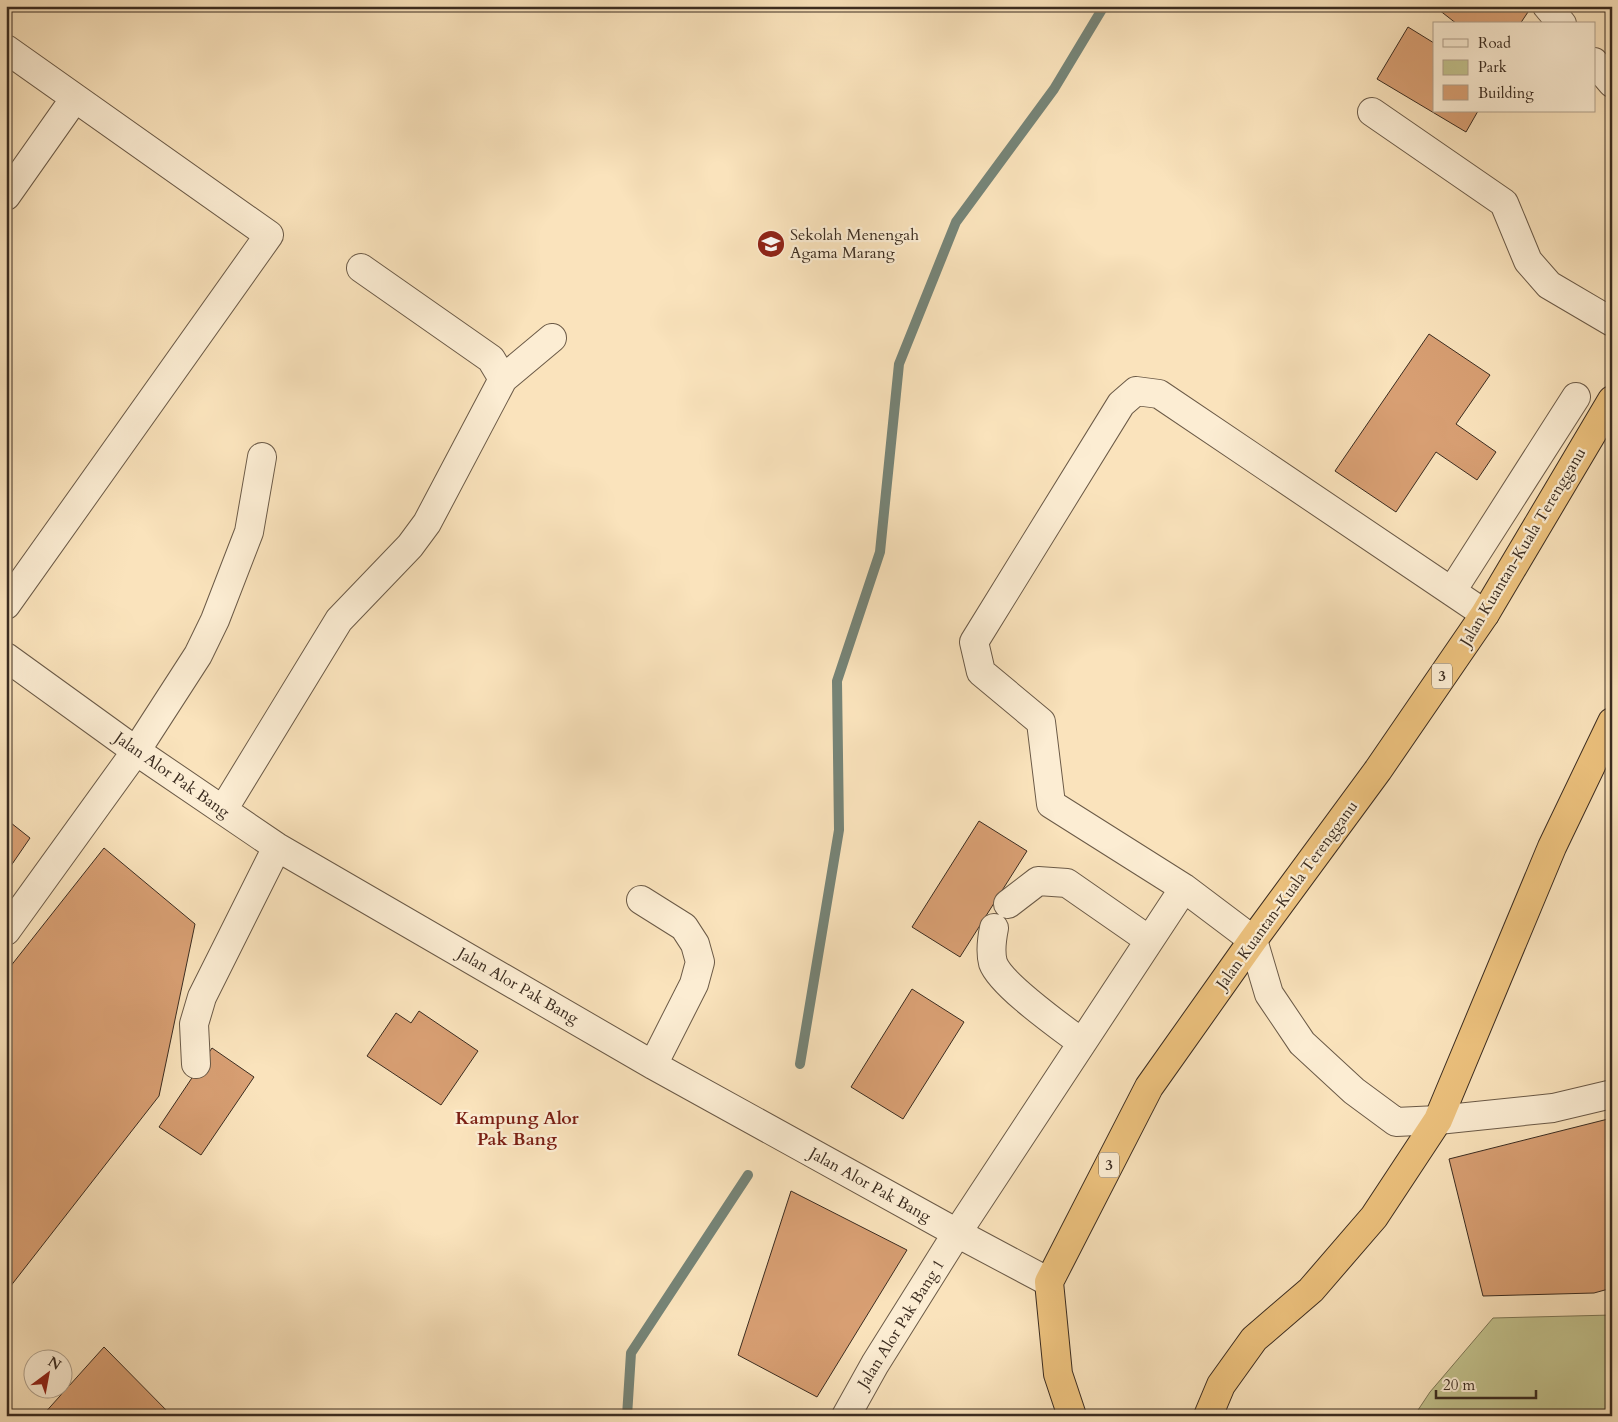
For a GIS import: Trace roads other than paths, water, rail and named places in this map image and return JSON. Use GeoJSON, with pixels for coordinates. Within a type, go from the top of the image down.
{"type":"FeatureCollection","features":[{"type":"Feature","properties":{"kind":"highway","name":"Jalan Kuantan-Kuala Terengganu"},"geometry":{"type":"LineString","coordinates":[[1050,1282],[1149,1087],[1253,940],[1378,770],[1485,614],[1612,400]]}},
{"type":"Feature","properties":{"kind":"highway"},"geometry":{"type":"LineString","coordinates":[[1208,1416],[1221,1386],[1254,1338],[1311,1290],[1374,1217],[1438,1120],[1552,847],[1612,722]]}},
{"type":"Feature","properties":{"kind":"highway"},"geometry":{"type":"LineString","coordinates":[[1050,1282],[1058,1374],[1072,1416]]}},
{"type":"Feature","properties":{"kind":"street"},"geometry":{"type":"LineString","coordinates":[[1547,6],[1560,22]]}},
{"type":"Feature","properties":{"kind":"street"},"geometry":{"type":"LineString","coordinates":[[6,49],[269,235],[6,605]]}},
{"type":"Feature","properties":{"kind":"street"},"geometry":{"type":"LineString","coordinates":[[1596,64],[1612,83]]}},
{"type":"Feature","properties":{"kind":"street"},"geometry":{"type":"LineString","coordinates":[[6,196],[75,98]]}},
{"type":"Feature","properties":{"kind":"street"},"geometry":{"type":"LineString","coordinates":[[1372,112],[1504,203],[1528,261],[1549,285],[1612,322]]}},
{"type":"Feature","properties":{"kind":"street"},"geometry":{"type":"LineString","coordinates":[[361,268],[491,359],[504,379]]}},
{"type":"Feature","properties":{"kind":"street"},"geometry":{"type":"LineString","coordinates":[[223,810],[339,620],[410,546],[427,523],[504,379],[552,338]]}},
{"type":"Feature","properties":{"kind":"street"},"geometry":{"type":"LineString","coordinates":[[1485,614],[1159,394],[1136,391],[1121,404],[974,642],[981,672],[1041,722],[1050,804],[1184,888],[1253,940],[1269,994],[1302,1043],[1354,1091],[1396,1122],[1438,1120],[1553,1108],[1612,1094]]}},
{"type":"Feature","properties":{"kind":"street"},"geometry":{"type":"LineString","coordinates":[[1452,591],[1576,397]]}},
{"type":"Feature","properties":{"kind":"street"},"geometry":{"type":"LineString","coordinates":[[6,932],[136,751],[198,655],[215,620],[249,532],[262,457]]}},
{"type":"Feature","properties":{"kind":"street","name":"Jalan Alor Pak Bang"},"geometry":{"type":"LineString","coordinates":[[6,657],[136,751],[277,847],[652,1065],[957,1234],[1050,1282]]}},
{"type":"Feature","properties":{"kind":"street"},"geometry":{"type":"LineString","coordinates":[[196,1064],[194,1024],[202,997],[277,847]]}},
{"type":"Feature","properties":{"kind":"street"},"geometry":{"type":"LineString","coordinates":[[1008,904],[1038,881],[1067,883],[1149,940]]}},
{"type":"Feature","properties":{"kind":"street","name":"Jalan Alor Pak Bang 1"},"geometry":{"type":"LineString","coordinates":[[846,1416],[875,1364],[957,1234],[1184,888]]}},
{"type":"Feature","properties":{"kind":"street"},"geometry":{"type":"LineString","coordinates":[[641,900],[684,927],[695,944],[700,962],[694,984],[652,1065]]}},
{"type":"Feature","properties":{"kind":"street"},"geometry":{"type":"LineString","coordinates":[[994,928],[992,939],[993,962],[1005,982],[1082,1043]]}},
{"type":"Feature","properties":{"kind":"waterway"},"geometry":{"type":"LineString","coordinates":[[800,1064],[839,830],[837,681],[880,552],[899,364],[956,222],[1054,89],[1104,6]]}},
{"type":"Feature","properties":{"kind":"waterway"},"geometry":{"type":"LineString","coordinates":[[627,1416],[631,1353],[748,1175]]}},
{"type":"Feature","properties":{"kind":"place","name":"Sekolah Menengah Agama Marang"},"geometry":{"type":"Point","coordinates":[771,244]}},
{"type":"Feature","properties":{"kind":"district","name":"Kampung Alor Pak Bang"},"geometry":{"type":"Point","coordinates":[517,1128]}}]}
